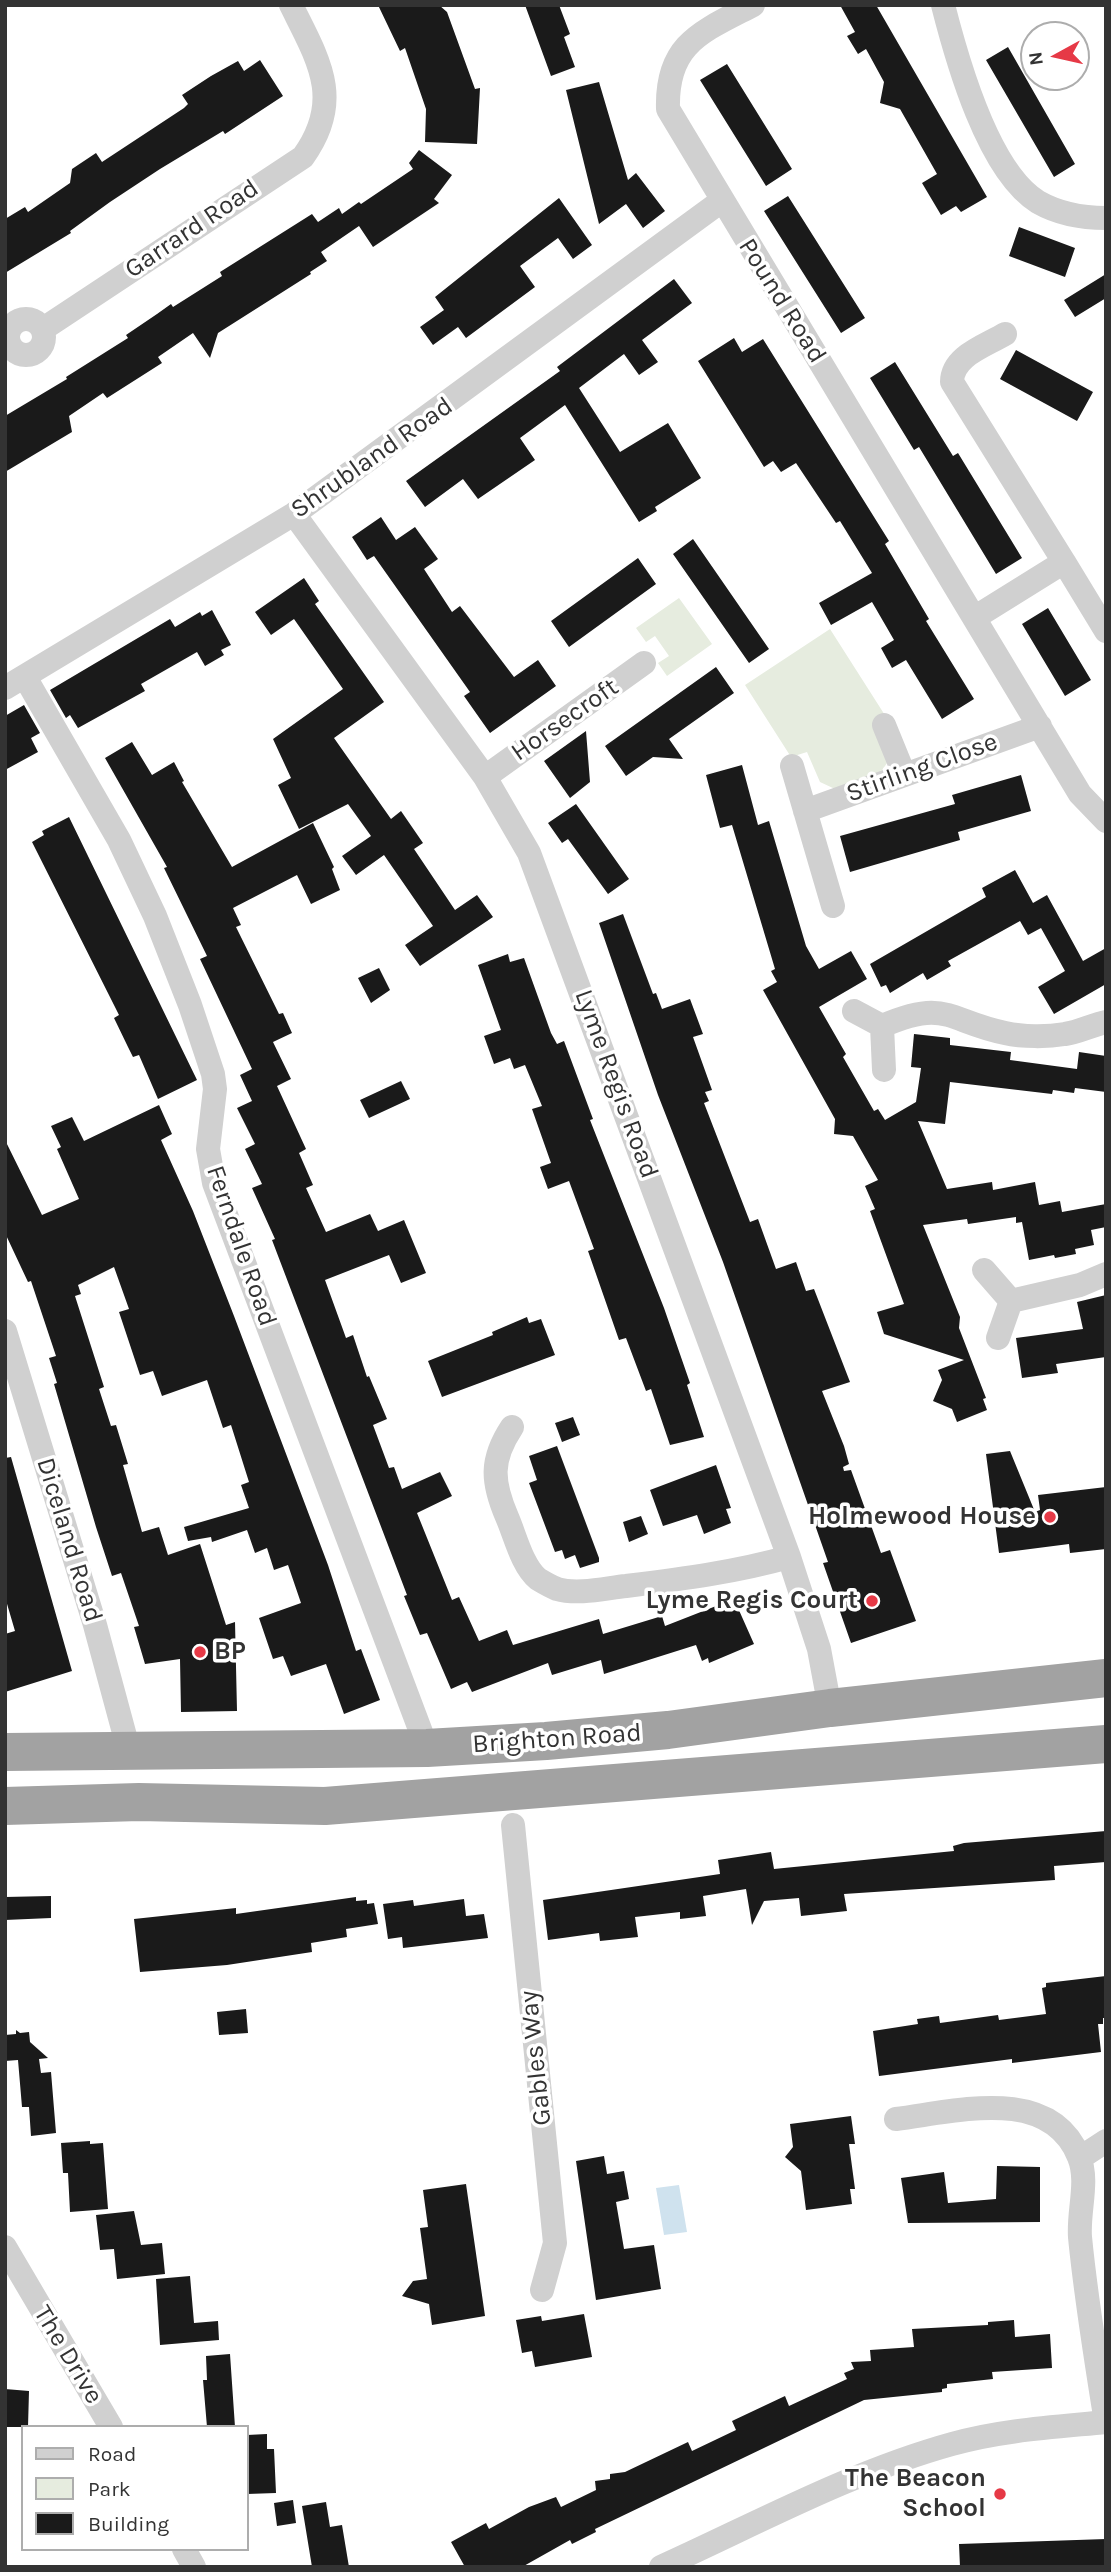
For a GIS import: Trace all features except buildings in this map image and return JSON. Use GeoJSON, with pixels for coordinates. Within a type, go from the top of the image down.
{"type":"FeatureCollection","features":[{"type":"Feature","properties":{"kind":"highway","name":"Brighton Road"},"geometry":{"type":"LineString","coordinates":[[5,1752],[427,1748],[668,1730],[830,1708],[1106,1678]]}},
{"type":"Feature","properties":{"kind":"highway","name":"Brighton Road"},"geometry":{"type":"LineString","coordinates":[[5,1806],[139,1802],[326,1806],[1106,1744]]}},
{"type":"Feature","properties":{"kind":"highway"},"geometry":{"type":"LineString","coordinates":[[5,1785],[78,1788],[139,1802]]}},
{"type":"Feature","properties":{"kind":"street","name":"Garrard Road"},"geometry":{"type":"LineString","coordinates":[[8,350],[19,355],[30,355],[40,349],[44,339],[43,329],[303,157],[316,138],[324,116],[326,96],[323,74],[291,5]]}},
{"type":"Feature","properties":{"kind":"street","name":"Pound Road"},"geometry":{"type":"LineString","coordinates":[[753,5],[695,37],[673,63],[667,84],[668,109],[720,202],[1080,793],[1106,821]]}},
{"type":"Feature","properties":{"kind":"street"},"geometry":{"type":"LineString","coordinates":[[943,5],[964,77],[1010,176],[1037,201],[1069,215],[1106,218]]}},
{"type":"Feature","properties":{"kind":"street","name":"Shrubland Road"},"geometry":{"type":"LineString","coordinates":[[15,682],[294,514],[720,202]]}},
{"type":"Feature","properties":{"kind":"street"},"geometry":{"type":"LineString","coordinates":[[1005,334],[958,361],[952,370],[952,382],[1106,631]]}},
{"type":"Feature","properties":{"kind":"street","name":"Lyme Regis Road"},"geometry":{"type":"LineString","coordinates":[[294,514],[485,777],[529,853],[789,1557],[819,1649],[830,1708]]}},
{"type":"Feature","properties":{"kind":"street"},"geometry":{"type":"LineString","coordinates":[[974,618],[1064,562]]}},
{"type":"Feature","properties":{"kind":"street","name":"Horsecroft"},"geometry":{"type":"LineString","coordinates":[[485,777],[644,663]]}},
{"type":"Feature","properties":{"kind":"street","name":"Ferndale Road"},"geometry":{"type":"LineString","coordinates":[[15,682],[119,840],[155,916],[190,1005],[213,1074],[215,1089],[208,1149],[214,1183],[427,1748]]}},
{"type":"Feature","properties":{"kind":"street"},"geometry":{"type":"LineString","coordinates":[[884,725],[904,774]]}},
{"type":"Feature","properties":{"kind":"street","name":"Stirling Close"},"geometry":{"type":"LineString","coordinates":[[805,811],[1040,726]]}},
{"type":"Feature","properties":{"kind":"street"},"geometry":{"type":"LineString","coordinates":[[792,766],[833,905]]}},
{"type":"Feature","properties":{"kind":"street"},"geometry":{"type":"LineString","coordinates":[[854,1011],[883,1027]]}},
{"type":"Feature","properties":{"kind":"street"},"geometry":{"type":"LineString","coordinates":[[883,1027],[913,1013],[941,1012],[1005,1033],[1036,1035],[1066,1034],[1106,1022]]}},
{"type":"Feature","properties":{"kind":"street"},"geometry":{"type":"LineString","coordinates":[[883,1027],[884,1070]]}},
{"type":"Feature","properties":{"kind":"street"},"geometry":{"type":"LineString","coordinates":[[984,1270],[1011,1301]]}},
{"type":"Feature","properties":{"kind":"street"},"geometry":{"type":"LineString","coordinates":[[1011,1301],[1080,1285],[1106,1274]]}},
{"type":"Feature","properties":{"kind":"street"},"geometry":{"type":"LineString","coordinates":[[998,1338],[1011,1301]]}},
{"type":"Feature","properties":{"kind":"street","name":"Diceland Road"},"geometry":{"type":"LineString","coordinates":[[5,1331],[96,1625],[129,1751]]}},
{"type":"Feature","properties":{"kind":"street"},"geometry":{"type":"LineString","coordinates":[[512,1427],[498,1448],[495,1474],[499,1498],[525,1559],[537,1578],[558,1589],[593,1590],[698,1577],[748,1569],[789,1557]]}},
{"type":"Feature","properties":{"kind":"street","name":"Gables Way"},"geometry":{"type":"LineString","coordinates":[[513,1825],[555,2243],[542,2290]]}},
{"type":"Feature","properties":{"kind":"street"},"geometry":{"type":"LineString","coordinates":[[661,2567],[892,2461],[955,2442],[1011,2432],[1106,2422],[1084,2276],[1079,2225],[1083,2183],[1080,2158],[1067,2137],[1048,2121],[1025,2110],[1000,2107],[896,2119]]}},
{"type":"Feature","properties":{"kind":"street"},"geometry":{"type":"LineString","coordinates":[[1080,2158],[1106,2141]]}},
{"type":"Feature","properties":{"kind":"street","name":"The Drive"},"geometry":{"type":"LineString","coordinates":[[5,2247],[110,2425]]}},
{"type":"Feature","properties":{"kind":"street"},"geometry":{"type":"LineString","coordinates":[[185,2551],[194,2567]]}},
{"type":"Feature","properties":{"kind":"green space"},"geometry":{"type":"Polygon","coordinates":[[[679,598],[712,644],[667,676],[658,663],[669,656],[655,636],[646,642],[636,628],[679,598]]]}},
{"type":"Feature","properties":{"kind":"green space"},"geometry":{"type":"Polygon","coordinates":[[[830,629],[888,720],[887,763],[881,772],[835,789],[820,782],[807,752],[791,757],[745,685],[830,629]]]}},
{"type":"Feature","properties":{"kind":"water"},"geometry":{"type":"Polygon","coordinates":[[[679,2185],[687,2232],[664,2235],[656,2188],[679,2185]]]}},
{"type":"Feature","properties":{"kind":"place","name":"Holmewood House"},"geometry":{"type":"Point","coordinates":[1050,1517]}},
{"type":"Feature","properties":{"kind":"place","name":"Lyme Regis Court"},"geometry":{"type":"Point","coordinates":[872,1601]}},
{"type":"Feature","properties":{"kind":"place","name":"BP"},"geometry":{"type":"Point","coordinates":[200,1652]}},
{"type":"Feature","properties":{"kind":"place","name":"The Beacon School"},"geometry":{"type":"Point","coordinates":[1000,2494]}}]}
